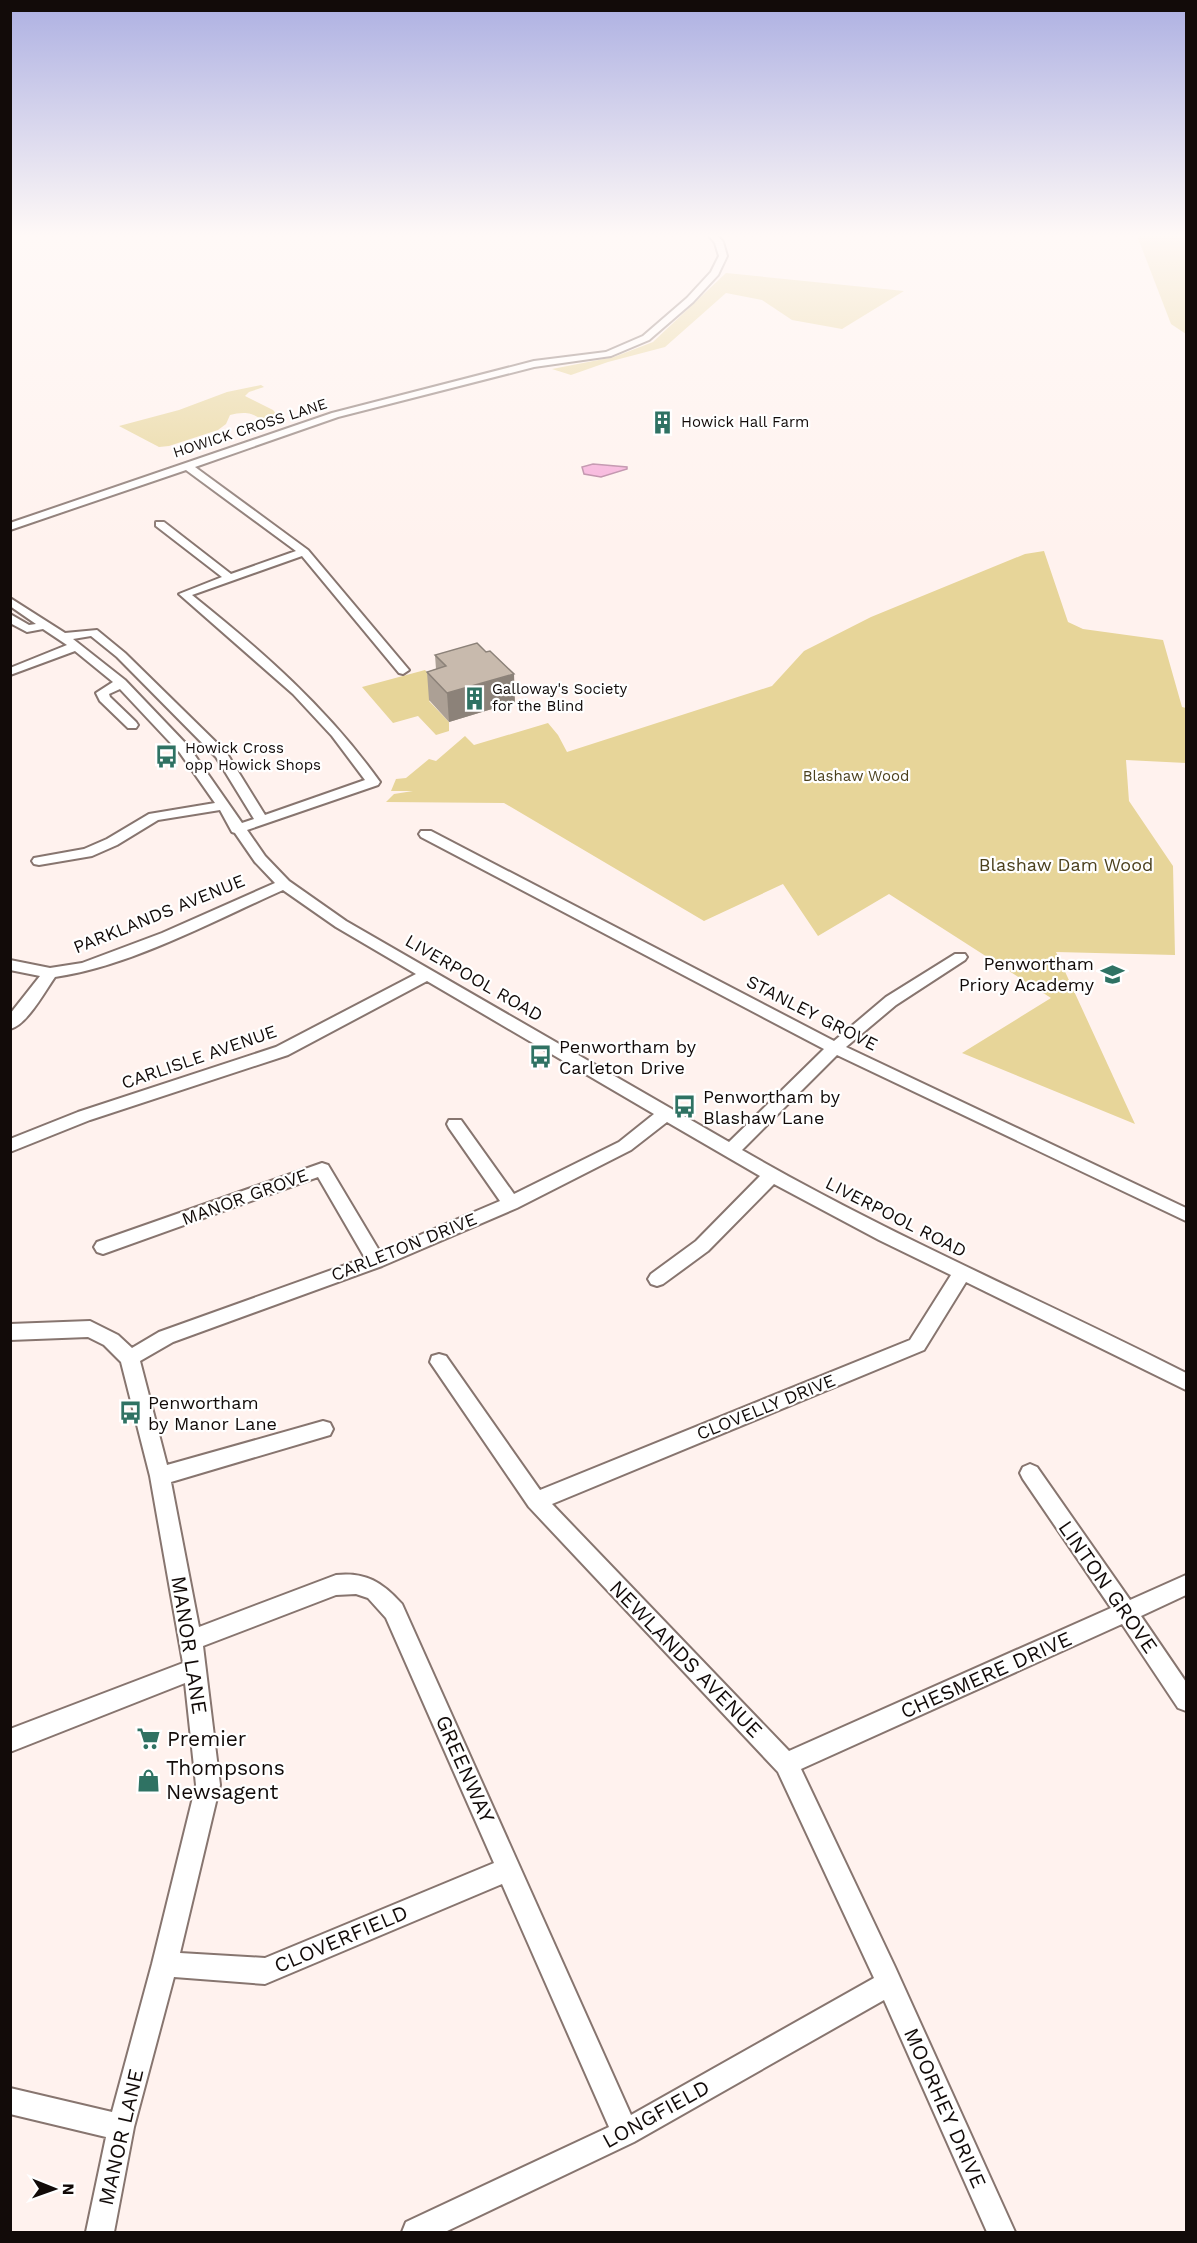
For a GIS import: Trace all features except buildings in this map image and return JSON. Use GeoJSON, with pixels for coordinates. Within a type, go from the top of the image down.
{"type":"FeatureCollection","features":[{"type":"Feature","properties":{"kind":"street","name":"HOWICK CROSS LANE"},"geometry":{"type":"LineString","coordinates":[[10,526],[335,415],[534,364],[608,354],[645,338]]}},
{"type":"Feature","properties":{"kind":"street"},"geometry":{"type":"LineString","coordinates":[[186,465],[304,552],[402,670]]}},
{"type":"Feature","properties":{"kind":"street"},"geometry":{"type":"LineString","coordinates":[[160,524],[228,577]]}},
{"type":"Feature","properties":{"kind":"street"},"geometry":{"type":"LineString","coordinates":[[237,829],[373,782],[332,728],[305,699],[251,647],[185,594],[304,552]]}},
{"type":"Feature","properties":{"kind":"street","name":"LIVERPOOL ROAD"},"geometry":{"type":"LineString","coordinates":[[10,601],[63,636],[120,683],[185,750],[237,829],[260,859],[284,884],[341,924],[772,1175],[885,1235],[1066,1321],[1186,1382]]}},
{"type":"Feature","properties":{"kind":"street","name":"LIVERPOOL ROAD"},"geometry":{"type":"LineString","coordinates":[[10,617],[27,629],[45,625]]}},
{"type":"Feature","properties":{"kind":"street"},"geometry":{"type":"LineString","coordinates":[[63,636],[93,632],[121,655],[221,755],[262,821]]}},
{"type":"Feature","properties":{"kind":"street"},"geometry":{"type":"LineString","coordinates":[[10,672],[76,646]]}},
{"type":"Feature","properties":{"kind":"street"},"geometry":{"type":"LineString","coordinates":[[120,683],[102,693],[104,698],[132,725]]}},
{"type":"Feature","properties":{"kind":"street"},"geometry":{"type":"LineString","coordinates":[[39,861],[74,860],[112,842],[154,817],[222,806]]}},
{"type":"Feature","properties":{"kind":"street","name":"STANLEY GROVE"},"geometry":{"type":"LineString","coordinates":[[426,834],[835,1048],[1186,1215]]}},
{"type":"Feature","properties":{"kind":"street","name":"PARKLANDS AVENUE"},"geometry":{"type":"LineString","coordinates":[[10,965],[50,973],[85,968],[167,936],[284,884]]}},
{"type":"Feature","properties":{"kind":"street"},"geometry":{"type":"LineString","coordinates":[[731,1150],[835,1048],[891,1000],[960,957]]}},
{"type":"Feature","properties":{"kind":"street"},"geometry":{"type":"LineString","coordinates":[[10,1024],[23,1011],[50,973]]}},
{"type":"Feature","properties":{"kind":"street","name":"CARLISLE AVENUE"},"geometry":{"type":"LineString","coordinates":[[10,1146],[84,1116],[282,1051],[426,975]]}},
{"type":"Feature","properties":{"kind":"street","name":"CARLETON DRIVE"},"geometry":{"type":"LineString","coordinates":[[130,1358],[166,1337],[376,1261],[511,1203],[625,1146],[667,1113]]}},
{"type":"Feature","properties":{"kind":"street"},"geometry":{"type":"LineString","coordinates":[[455,1124],[511,1203]]}},
{"type":"Feature","properties":{"kind":"street","name":"MANOR GROVE"},"geometry":{"type":"LineString","coordinates":[[103,1247],[322,1169],[376,1261]]}},
{"type":"Feature","properties":{"kind":"street"},"geometry":{"type":"LineString","coordinates":[[657,1279],[702,1246],[772,1175]]}},
{"type":"Feature","properties":{"kind":"street","name":"CLOVELLY DRIVE"},"geometry":{"type":"LineString","coordinates":[[536,1501],[917,1345],[962,1273]]}},
{"type":"Feature","properties":{"kind":"street"},"geometry":{"type":"LineString","coordinates":[[10,1332],[90,1329],[111,1340],[130,1358]]}},
{"type":"Feature","properties":{"kind":"street","name":"MANOR LANE"},"geometry":{"type":"LineString","coordinates":[[100,2232],[121,2127],[165,1964],[208,1785],[191,1640],[160,1476],[130,1358]]}},
{"type":"Feature","properties":{"kind":"street","name":"NEWLANDS AVENUE"},"geometry":{"type":"LineString","coordinates":[[439,1362],[536,1501],[786,1764],[889,1983]]}},
{"type":"Feature","properties":{"kind":"street"},"geometry":{"type":"LineString","coordinates":[[160,1476],[323,1429]]}},
{"type":"Feature","properties":{"kind":"street","name":"LINTON GROVE"},"geometry":{"type":"LineString","coordinates":[[1030,1473],[1186,1700]]}},
{"type":"Feature","properties":{"kind":"street","name":"GREENWAY"},"geometry":{"type":"LineString","coordinates":[[191,1640],[336,1585],[353,1583],[374,1588],[394,1611],[625,2133]]}},
{"type":"Feature","properties":{"kind":"street","name":"CHESMERE DRIVE"},"geometry":{"type":"LineString","coordinates":[[786,1764],[1186,1585]]}},
{"type":"Feature","properties":{"kind":"street"},"geometry":{"type":"LineString","coordinates":[[10,1741],[196,1668]]}},
{"type":"Feature","properties":{"kind":"street","name":"CLOVERFIELD"},"geometry":{"type":"LineString","coordinates":[[165,1964],[265,1971],[509,1869]]}},
{"type":"Feature","properties":{"kind":"street","name":"LONGFIELD"},"geometry":{"type":"LineString","coordinates":[[416,2232],[625,2133],[889,1983]]}},
{"type":"Feature","properties":{"kind":"street","name":"MOORHEY DRIVE"},"geometry":{"type":"LineString","coordinates":[[889,1983],[1001,2232]]}},
{"type":"Feature","properties":{"kind":"street"},"geometry":{"type":"LineString","coordinates":[[10,2101],[121,2127]]}},
{"type":"Feature","properties":{"kind":"green space"},"geometry":{"type":"Polygon","coordinates":[[[658,338],[676,338],[665,347],[608,362],[571,375],[552,369],[614,357],[653,342],[658,338]]]}},
{"type":"Feature","properties":{"kind":"green space"},"geometry":{"type":"Polygon","coordinates":[[[261,385],[264,387],[249,392],[245,396],[273,410],[279,417],[275,420],[268,422],[249,413],[233,414],[218,430],[169,446],[159,447],[119,426],[179,410],[227,392],[261,385]]]}},
{"type":"Feature","properties":{"kind":"green space","name":"Blashaw Wood"},"geometry":{"type":"Polygon","coordinates":[[[1044,551],[1068,622],[1083,629],[1163,640],[1182,707],[1186,708],[1186,763],[1126,760],[1129,801],[1173,866],[1175,955],[1056,952],[1135,1124],[962,1053],[1051,998],[889,894],[818,936],[783,884],[704,921],[504,803],[386,802],[394,794],[413,791],[391,791],[396,779],[406,778],[429,759],[436,761],[465,736],[474,745],[548,723],[567,752],[772,686],[804,651],[871,617],[1025,554],[1044,551]]]}},
{"type":"Feature","properties":{"kind":"green space"},"geometry":{"type":"Polygon","coordinates":[[[425,670],[448,695],[429,701],[449,722],[449,731],[436,735],[418,716],[393,723],[362,687],[425,670]]]}},
{"type":"Feature","properties":{"kind":"shaded area"},"geometry":{"type":"Polygon","coordinates":[[[593,464],[627,467],[627,469],[601,477],[584,474],[582,467],[593,464]]]}},
{"type":"Feature","properties":{"kind":"place","name":"Howick Hall Farm"},"geometry":{"type":"Point","coordinates":[663,422]}},
{"type":"Feature","properties":{"kind":"place","name":"Galloway's Society for the Blind"},"geometry":{"type":"Point","coordinates":[474,698]}},
{"type":"Feature","properties":{"kind":"place","name":"Howick Cross opp Howick Shops"},"geometry":{"type":"Point","coordinates":[167,757]}},
{"type":"Feature","properties":{"kind":"place","name":"Penwortham Priory Academy"},"geometry":{"type":"Point","coordinates":[1112,974]}},
{"type":"Feature","properties":{"kind":"place","name":"Penwortham by Carleton Drive"},"geometry":{"type":"Point","coordinates":[541,1057]}},
{"type":"Feature","properties":{"kind":"place","name":"Penwortham by Blashaw Lane"},"geometry":{"type":"Point","coordinates":[685,1107]}},
{"type":"Feature","properties":{"kind":"place","name":"Penwortham by Manor Lane"},"geometry":{"type":"Point","coordinates":[130,1413]}},
{"type":"Feature","properties":{"kind":"place","name":"Premier"},"geometry":{"type":"Point","coordinates":[149,1739]}},
{"type":"Feature","properties":{"kind":"place","name":"Thompsons Newsagent"},"geometry":{"type":"Point","coordinates":[148,1780]}},
{"type":"Feature","properties":{"kind":"park label","name":"Blashaw Dam Wood"},"geometry":{"type":"Point","coordinates":[1066,865]}}]}
